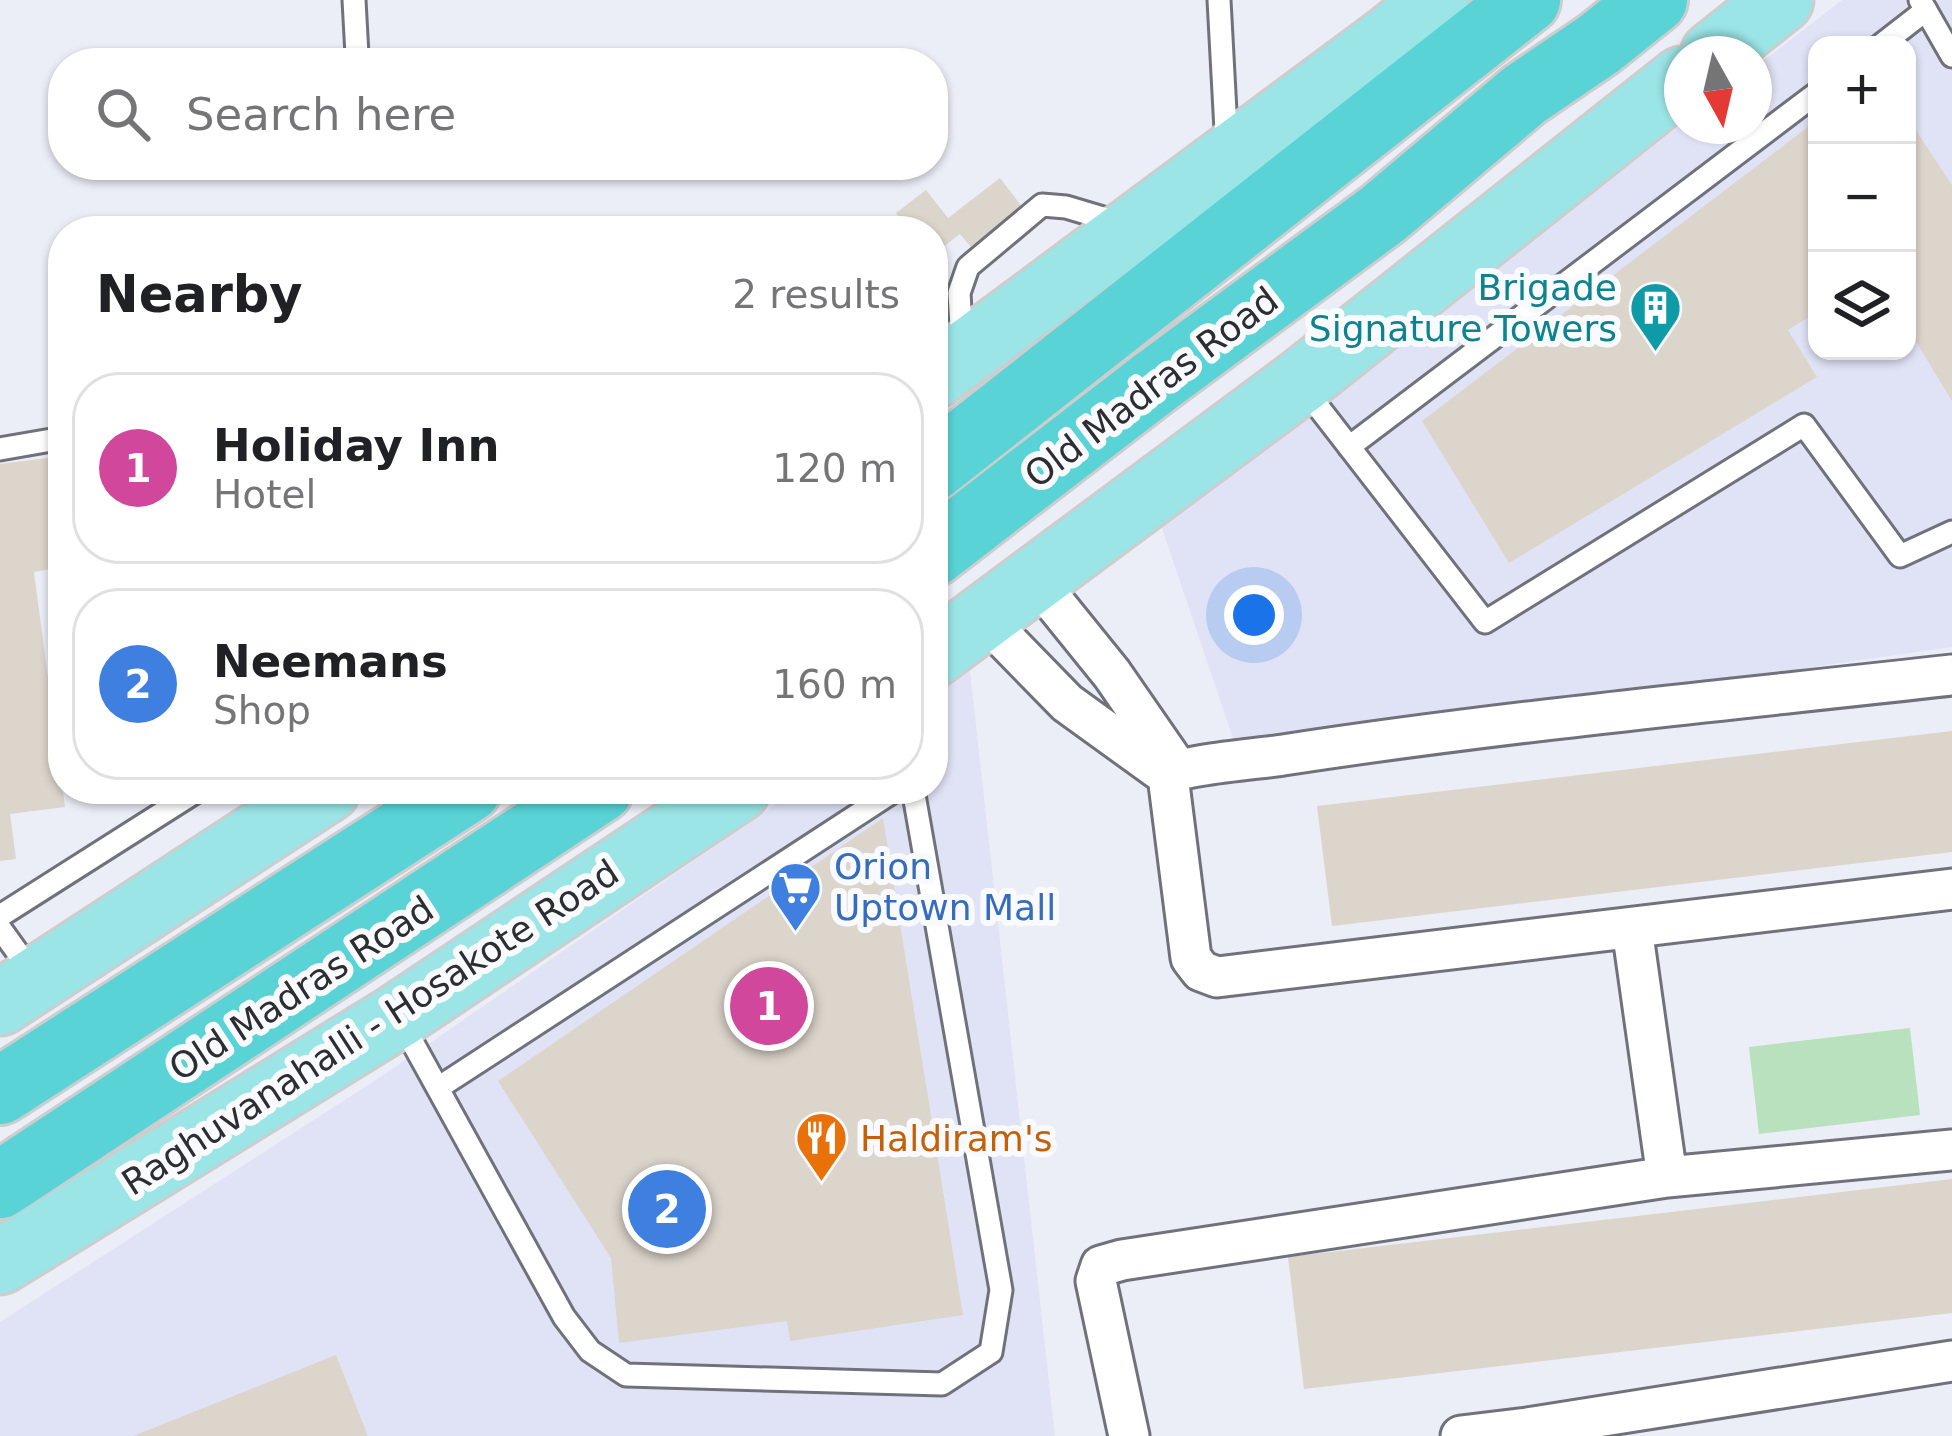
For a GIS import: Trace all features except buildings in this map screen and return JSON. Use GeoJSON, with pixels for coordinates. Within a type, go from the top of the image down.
{"type":"FeatureCollection","features":[{"type":"Feature","properties":{"kind":"highway"},"geometry":{"type":"LineString","coordinates":[[948,455],[1527,0]]}},
{"type":"Feature","properties":{"kind":"highway","name":"Old Madras Road"},"geometry":{"type":"LineString","coordinates":[[948,541],[1383,214],[1525,94],[1654,0]]}},
{"type":"Feature","properties":{"kind":"highway"},"geometry":{"type":"LineString","coordinates":[[0,1091],[445,804]]}},
{"type":"Feature","properties":{"kind":"highway","name":"Old Madras Road"},"geometry":{"type":"LineString","coordinates":[[0,1185],[578,804]]}},
{"type":"Feature","properties":{"kind":"main road"},"geometry":{"type":"LineString","coordinates":[[1672,0],[1700,36]]}},
{"type":"Feature","properties":{"kind":"main road"},"geometry":{"type":"LineString","coordinates":[[948,366],[1433,1]]}},
{"type":"Feature","properties":{"kind":"main road"},"geometry":{"type":"LineString","coordinates":[[1733,36],[1766,5]]}},
{"type":"Feature","properties":{"kind":"main road"},"geometry":{"type":"LineString","coordinates":[[948,644],[1299,383],[1664,93]]}},
{"type":"Feature","properties":{"kind":"main road"},"geometry":{"type":"LineString","coordinates":[[18,991],[290,804]]}},
{"type":"Feature","properties":{"kind":"main road","name":"Raghuvanahalli - Hosakote Road"},"geometry":{"type":"LineString","coordinates":[[0,1262],[398,1016],[716,804]]}},
{"type":"Feature","properties":{"kind":"street"},"geometry":{"type":"LineString","coordinates":[[1036,580],[1112,674],[1172,772],[1191,958],[1201,971],[1217,977],[1952,890]]}},
{"type":"Feature","properties":{"kind":"street"},"geometry":{"type":"LineString","coordinates":[[984,618],[1067,703],[1172,772],[1424,734],[1952,675]]}},
{"type":"Feature","properties":{"kind":"street"},"geometry":{"type":"LineString","coordinates":[[1632,928],[1667,1177]]}},
{"type":"Feature","properties":{"kind":"street"},"geometry":{"type":"LineString","coordinates":[[1129,1436],[1096,1282],[1101,1266],[1667,1177],[1952,1150]]}},
{"type":"Feature","properties":{"kind":"street"},"geometry":{"type":"LineString","coordinates":[[1461,1436],[1952,1361]]}},
{"type":"Feature","properties":{"kind":"lane"},"geometry":{"type":"LineString","coordinates":[[354,0],[357,48]]}},
{"type":"Feature","properties":{"kind":"lane"},"geometry":{"type":"LineString","coordinates":[[1219,0],[1227,159]]}},
{"type":"Feature","properties":{"kind":"lane"},"geometry":{"type":"LineString","coordinates":[[1890,36],[1923,5],[1952,56]]}},
{"type":"Feature","properties":{"kind":"lane"},"geometry":{"type":"LineString","coordinates":[[1349,447],[1808,100]]}},
{"type":"Feature","properties":{"kind":"lane"},"geometry":{"type":"LineString","coordinates":[[1299,383],[1485,622],[1804,425],[1900,556],[1952,532]]}},
{"type":"Feature","properties":{"kind":"lane"},"geometry":{"type":"LineString","coordinates":[[0,448],[48,440]]}},
{"type":"Feature","properties":{"kind":"lane"},"geometry":{"type":"LineString","coordinates":[[0,916],[176,804]]}},
{"type":"Feature","properties":{"kind":"lane"},"geometry":{"type":"LineString","coordinates":[[438,1088],[874,804]]}},
{"type":"Feature","properties":{"kind":"lane"},"geometry":{"type":"LineString","coordinates":[[398,1016],[564,1317],[590,1351],[626,1375],[942,1384],[992,1352],[1001,1290],[916,804]]}},
{"type":"Feature","properties":{"kind":"lane"},"geometry":{"type":"LineString","coordinates":[[0,928],[18,991]]}},
{"type":"Feature","properties":{"kind":"shaded area"},"geometry":{"type":"Polygon","coordinates":[[[1842,0],[1952,0],[1952,647],[1237,750],[1161,525],[1664,138],[1664,144],[1772,144],[1772,54],[1842,0]]]}},
{"type":"Feature","properties":{"kind":"shaded area","name":"Orion Uptown Mall"},"geometry":{"type":"Polygon","coordinates":[[[970,671],[1055,1436],[0,1436],[0,1322],[382,1076],[776,804],[948,804],[948,686],[970,671]]]}},
{"type":"Feature","properties":{"kind":"green space"},"geometry":{"type":"Polygon","coordinates":[[[1910,1028],[1920,1115],[1759,1134],[1749,1047],[1910,1028]]]}},
{"type":"Feature","properties":{"kind":"place","name":"Brigade Signature Towers"},"geometry":{"type":"Point","coordinates":[1656,354]}},
{"type":"Feature","properties":{"kind":"place","name":"Orion Uptown Mall"},"geometry":{"type":"Point","coordinates":[795,933]}},
{"type":"Feature","properties":{"kind":"place","name":"Holiday Inn"},"geometry":{"type":"Point","coordinates":[769,1006]}},
{"type":"Feature","properties":{"kind":"place","name":"Haldiram's"},"geometry":{"type":"Point","coordinates":[821,1184]}},
{"type":"Feature","properties":{"kind":"place","name":"Neemans"},"geometry":{"type":"Point","coordinates":[667,1209]}}]}
